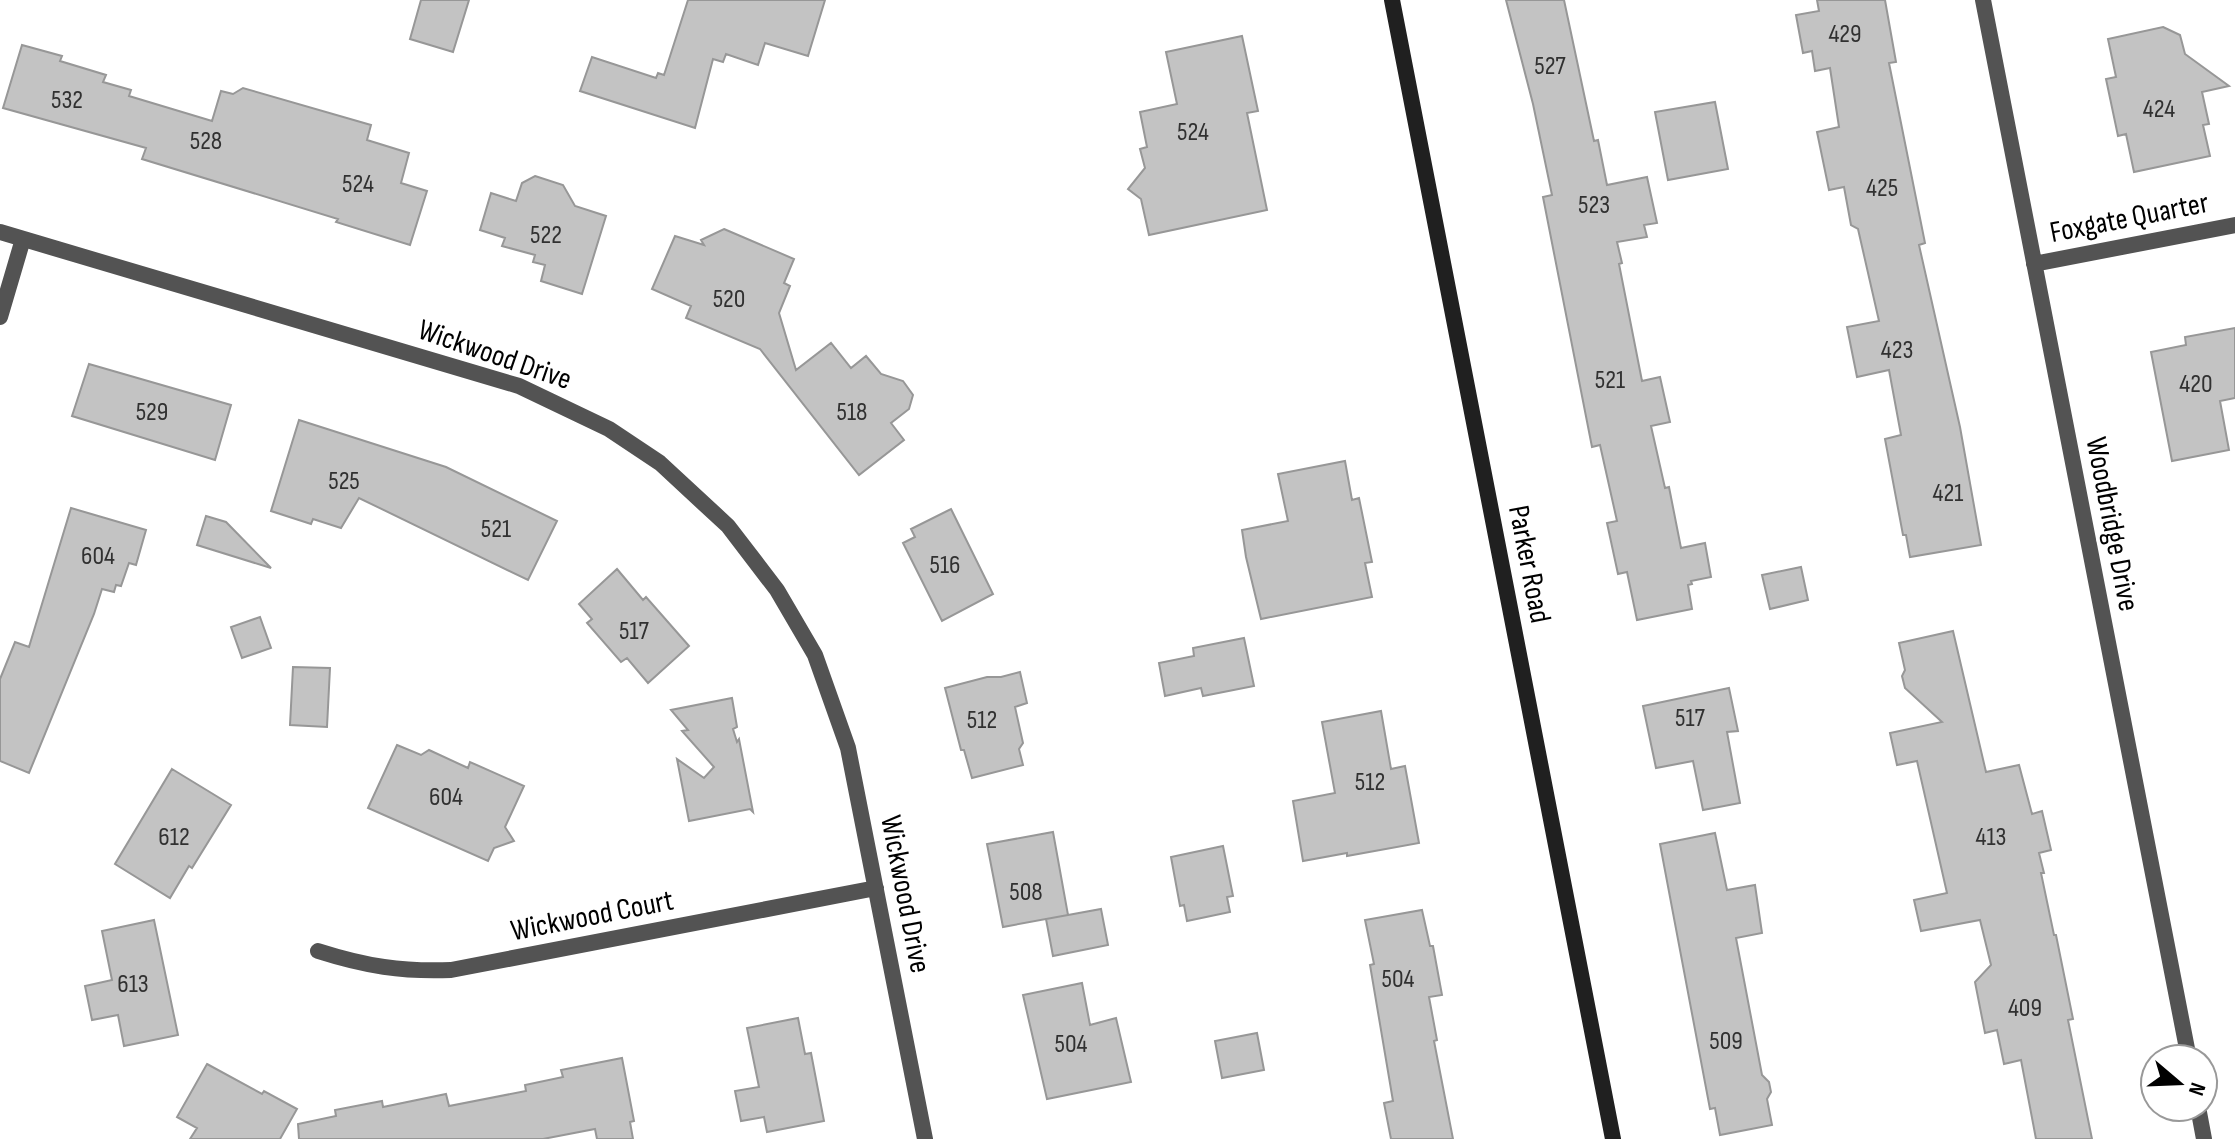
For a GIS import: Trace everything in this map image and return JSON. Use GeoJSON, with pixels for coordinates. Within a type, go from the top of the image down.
{"type":"FeatureCollection","features":[{"type":"Feature","properties":{"kind":"street","name":"Parker Road"},"geometry":{"type":"LineString","coordinates":[[1392,0],[1613,1139]]}},
{"type":"Feature","properties":{"kind":"street","name":"Woodbridge Drive"},"geometry":{"type":"LineString","coordinates":[[1983,0],[2186,1043]]}},
{"type":"Feature","properties":{"kind":"street","name":"Foxgate Quarter"},"geometry":{"type":"LineString","coordinates":[[2034,264],[2235,225]]}},
{"type":"Feature","properties":{"kind":"street","name":"Wickwood Drive"},"geometry":{"type":"LineString","coordinates":[[0,232],[519,386],[609,429],[660,463],[728,526],[777,590],[815,655],[848,748],[925,1139]]}},
{"type":"Feature","properties":{"kind":"street"},"geometry":{"type":"LineString","coordinates":[[0,317],[23,239]]}},
{"type":"Feature","properties":{"kind":"street","name":"Wickwood Court"},"geometry":{"type":"LineString","coordinates":[[318,951],[363,965],[412,972],[451,970],[876,888]]}},
{"type":"Feature","properties":{"kind":"building"},"geometry":{"type":"Polygon","coordinates":[[[421,0],[469,0],[453,52],[410,39],[421,0]]]}},
{"type":"Feature","properties":{"kind":"building"},"geometry":{"type":"Polygon","coordinates":[[[688,0],[825,0],[808,56],[765,43],[758,65],[726,54],[723,62],[713,59],[695,128],[580,91],[592,57],[656,78],[658,73],[664,75],[688,0]]]}},
{"type":"Feature","properties":{"kind":"building"},"geometry":{"type":"Polygon","coordinates":[[[1506,0],[1564,0],[1594,141],[1598,140],[1607,185],[1647,177],[1657,223],[1644,225],[1647,237],[1617,242],[1622,263],[1619,264],[1642,381],[1660,377],[1670,422],[1651,426],[1665,488],[1669,487],[1681,548],[1705,543],[1711,577],[1691,581],[1692,584],[1688,585],[1692,609],[1637,620],[1627,572],[1618,574],[1607,523],[1617,521],[1600,445],[1592,447],[1543,197],[1552,195],[1533,104],[1506,0]]]}},
{"type":"Feature","properties":{"kind":"building"},"geometry":{"type":"Polygon","coordinates":[[[1817,0],[1885,0],[1896,62],[1889,63],[1925,243],[1919,245],[1960,427],[1981,545],[1910,557],[1906,535],[1903,535],[1885,439],[1901,435],[1889,370],[1857,377],[1847,327],[1879,321],[1858,229],[1851,225],[1844,187],[1829,190],[1817,132],[1839,127],[1830,68],[1815,71],[1812,51],[1803,53],[1796,15],[1819,11],[1817,0]]]}},
{"type":"Feature","properties":{"kind":"building"},"geometry":{"type":"Polygon","coordinates":[[[2163,27],[2180,35],[2185,54],[2229,86],[2202,92],[2209,124],[2203,125],[2210,156],[2134,172],[2126,134],[2118,136],[2106,79],[2116,77],[2108,39],[2163,27]]]}},
{"type":"Feature","properties":{"kind":"building"},"geometry":{"type":"Polygon","coordinates":[[[1242,36],[1258,111],[1247,113],[1267,210],[1149,235],[1141,199],[1128,189],[1145,168],[1140,149],[1147,147],[1140,112],[1177,104],[1166,52],[1242,36]]]}},
{"type":"Feature","properties":{"kind":"building"},"geometry":{"type":"Polygon","coordinates":[[[22,45],[62,56],[60,61],[106,75],[103,82],[131,90],[129,96],[212,121],[221,91],[233,94],[243,88],[371,125],[367,140],[409,153],[401,183],[427,191],[410,245],[336,222],[338,219],[142,159],[146,148],[3,108],[22,45]]]}},
{"type":"Feature","properties":{"kind":"building"},"geometry":{"type":"Polygon","coordinates":[[[1715,102],[1728,169],[1668,180],[1655,112],[1715,102]]]}},
{"type":"Feature","properties":{"kind":"building"},"geometry":{"type":"Polygon","coordinates":[[[535,176],[563,185],[575,206],[606,216],[582,294],[541,281],[545,265],[533,262],[535,255],[502,246],[505,238],[480,230],[491,193],[516,201],[522,183],[535,176]]]}},
{"type":"Feature","properties":{"kind":"building"},"geometry":{"type":"Polygon","coordinates":[[[724,229],[794,259],[784,283],[790,286],[779,313],[796,370],[831,343],[851,368],[866,356],[881,374],[903,381],[913,395],[909,409],[891,423],[904,440],[859,475],[760,349],[686,318],[691,306],[652,289],[675,236],[704,245],[701,240],[724,229]]]}},
{"type":"Feature","properties":{"kind":"building"},"geometry":{"type":"Polygon","coordinates":[[[2235,328],[2235,398],[2220,401],[2229,450],[2172,461],[2151,352],[2186,345],[2185,337],[2235,328]]]}},
{"type":"Feature","properties":{"kind":"building"},"geometry":{"type":"Polygon","coordinates":[[[89,364],[231,405],[215,460],[72,416],[89,364]]]}},
{"type":"Feature","properties":{"kind":"building"},"geometry":{"type":"Polygon","coordinates":[[[299,420],[446,467],[557,521],[528,580],[359,498],[341,528],[313,519],[311,524],[271,511],[299,420]]]}},
{"type":"Feature","properties":{"kind":"building"},"geometry":{"type":"Polygon","coordinates":[[[1345,461],[1352,500],[1359,498],[1372,562],[1365,563],[1372,597],[1261,619],[1242,530],[1288,521],[1278,474],[1345,461]]]}},
{"type":"Feature","properties":{"kind":"building"},"geometry":{"type":"Polygon","coordinates":[[[71,508],[146,530],[136,565],[129,563],[121,586],[116,585],[114,592],[102,589],[29,773],[0,761],[0,679],[15,642],[29,647],[71,508]]]}},
{"type":"Feature","properties":{"kind":"building"},"geometry":{"type":"Polygon","coordinates":[[[951,509],[993,594],[942,621],[903,543],[915,537],[911,529],[951,509]]]}},
{"type":"Feature","properties":{"kind":"building"},"geometry":{"type":"Polygon","coordinates":[[[206,516],[226,522],[271,568],[197,545],[206,516]]]}},
{"type":"Feature","properties":{"kind":"building"},"geometry":{"type":"Polygon","coordinates":[[[1801,567],[1808,600],[1770,609],[1762,575],[1801,567]]]}},
{"type":"Feature","properties":{"kind":"building"},"geometry":{"type":"Polygon","coordinates":[[[617,569],[689,646],[648,683],[627,658],[621,662],[587,623],[592,619],[579,604],[617,569]]]}},
{"type":"Feature","properties":{"kind":"building"},"geometry":{"type":"Polygon","coordinates":[[[260,617],[271,648],[242,658],[231,627],[260,617]]]}},
{"type":"Feature","properties":{"kind":"building"},"geometry":{"type":"Polygon","coordinates":[[[1953,631],[1986,772],[2019,765],[2032,814],[2042,811],[2051,850],[2039,853],[2044,873],[2041,873],[2073,1019],[2068,1020],[2092,1139],[2036,1139],[2021,1060],[2004,1064],[1997,1030],[1985,1033],[1975,982],[1991,965],[1980,920],[1921,931],[1914,900],[1947,893],[1917,761],[1897,765],[1890,733],[1942,722],[1905,688],[1899,643],[1953,631]]]}},
{"type":"Feature","properties":{"kind":"building"},"geometry":{"type":"Polygon","coordinates":[[[1244,638],[1254,686],[1203,696],[1201,688],[1165,696],[1159,663],[1194,656],[1193,648],[1244,638]]]}},
{"type":"Feature","properties":{"kind":"building"},"geometry":{"type":"Polygon","coordinates":[[[293,667],[330,668],[327,727],[290,725],[293,667]]]}},
{"type":"Feature","properties":{"kind":"building"},"geometry":{"type":"Polygon","coordinates":[[[1020,672],[1027,703],[1015,707],[1023,743],[1019,749],[1023,765],[972,778],[964,750],[961,750],[945,688],[1020,672]]]}},
{"type":"Feature","properties":{"kind":"building"},"geometry":{"type":"Polygon","coordinates":[[[1729,688],[1738,731],[1727,732],[1740,803],[1703,810],[1693,761],[1656,768],[1643,706],[1729,688]]]}},
{"type":"Feature","properties":{"kind":"building"},"geometry":{"type":"Polygon","coordinates":[[[732,698],[737,727],[733,729],[737,742],[739,739],[753,812],[750,809],[689,821],[677,759],[704,778],[714,767],[682,731],[688,730],[671,710],[732,698]]]}},
{"type":"Feature","properties":{"kind":"building"},"geometry":{"type":"Polygon","coordinates":[[[1381,711],[1391,769],[1405,766],[1419,843],[1303,861],[1293,801],[1335,793],[1322,722],[1381,711]]]}},
{"type":"Feature","properties":{"kind":"building"},"geometry":{"type":"Polygon","coordinates":[[[397,745],[421,755],[429,750],[468,768],[470,762],[524,786],[505,827],[514,841],[494,848],[488,861],[368,808],[397,745]]]}},
{"type":"Feature","properties":{"kind":"building"},"geometry":{"type":"Polygon","coordinates":[[[172,769],[231,805],[170,898],[115,864],[172,769]]]}},
{"type":"Feature","properties":{"kind":"building"},"geometry":{"type":"Polygon","coordinates":[[[1053,832],[1068,915],[1003,927],[987,844],[1053,832]]]}},
{"type":"Feature","properties":{"kind":"building"},"geometry":{"type":"Polygon","coordinates":[[[1715,833],[1727,890],[1755,885],[1762,933],[1736,938],[1762,1075],[1769,1082],[1771,1092],[1767,1099],[1772,1125],[1720,1135],[1715,1108],[1710,1109],[1660,844],[1715,833]]]}},
{"type":"Feature","properties":{"kind":"building"},"geometry":{"type":"Polygon","coordinates":[[[1223,846],[1233,896],[1227,897],[1230,912],[1187,921],[1184,905],[1180,906],[1171,857],[1223,846]]]}},
{"type":"Feature","properties":{"kind":"building"},"geometry":{"type":"Polygon","coordinates":[[[1101,909],[1108,945],[1053,956],[1046,919],[1101,909]]]}},
{"type":"Feature","properties":{"kind":"building"},"geometry":{"type":"Polygon","coordinates":[[[1422,910],[1430,946],[1433,946],[1442,995],[1429,997],[1437,1040],[1434,1041],[1453,1139],[1391,1139],[1384,1103],[1393,1101],[1365,920],[1422,910]]]}},
{"type":"Feature","properties":{"kind":"building"},"geometry":{"type":"Polygon","coordinates":[[[154,920],[178,1035],[124,1046],[118,1015],[92,1020],[85,986],[112,980],[102,931],[154,920]]]}},
{"type":"Feature","properties":{"kind":"building"},"geometry":{"type":"Polygon","coordinates":[[[1082,983],[1090,1025],[1116,1018],[1131,1082],[1047,1099],[1023,995],[1082,983]]]}},
{"type":"Feature","properties":{"kind":"building"},"geometry":{"type":"Polygon","coordinates":[[[798,1018],[805,1054],[811,1053],[824,1121],[767,1132],[764,1117],[741,1121],[735,1091],[759,1087],[747,1028],[798,1018]]]}},
{"type":"Feature","properties":{"kind":"building"},"geometry":{"type":"Polygon","coordinates":[[[1257,1033],[1264,1070],[1222,1078],[1215,1041],[1257,1033]]]}},
{"type":"Feature","properties":{"kind":"building"},"geometry":{"type":"Polygon","coordinates":[[[622,1058],[634,1121],[630,1122],[633,1139],[597,1139],[595,1129],[543,1139],[299,1139],[298,1124],[336,1116],[335,1110],[382,1101],[383,1107],[446,1094],[449,1106],[526,1091],[525,1085],[563,1077],[561,1070],[622,1058]]]}},
{"type":"Feature","properties":{"kind":"building"},"geometry":{"type":"Polygon","coordinates":[[[207,1064],[297,1109],[280,1139],[190,1139],[197,1128],[177,1117],[207,1064]]]}}]}
